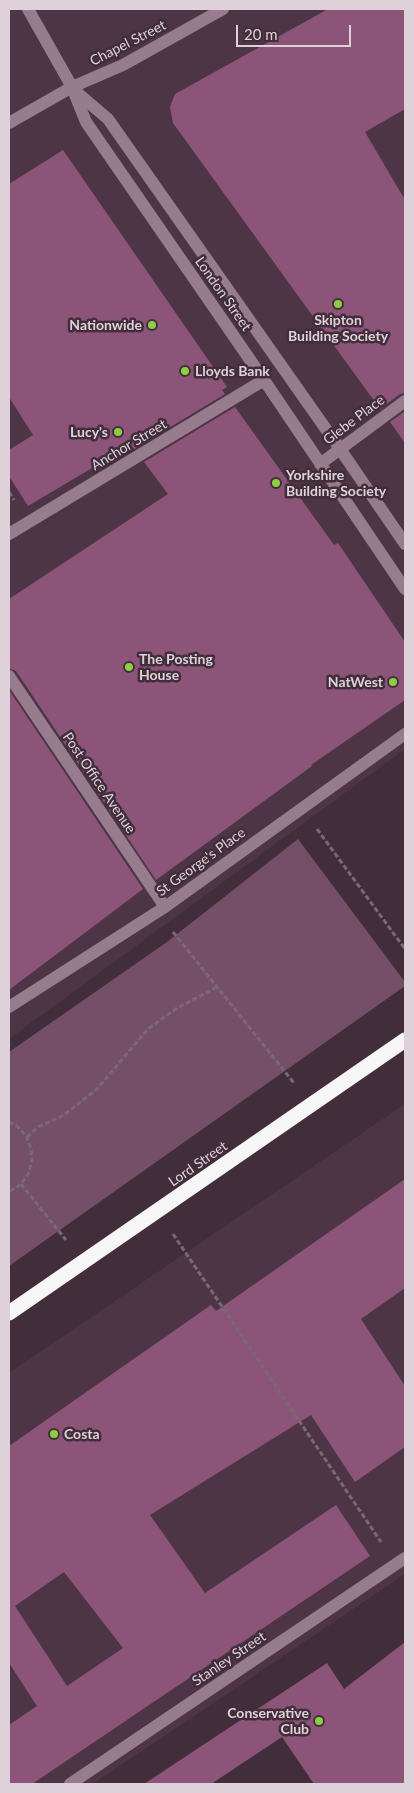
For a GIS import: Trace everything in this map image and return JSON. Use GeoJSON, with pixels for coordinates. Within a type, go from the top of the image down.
{"type":"FeatureCollection","features":[{"type":"Feature","properties":{"kind":"highway","name":"Lord Street"},"geometry":{"type":"LineString","coordinates":[[9,1314],[405,1040]]}},
{"type":"Feature","properties":{"kind":"street","name":"London Street"},"geometry":{"type":"LineString","coordinates":[[28,9],[72,87],[86,122],[405,589]]}},
{"type":"Feature","properties":{"kind":"street","name":"Chapel Street"},"geometry":{"type":"LineString","coordinates":[[9,123],[72,87],[124,65],[223,9]]}},
{"type":"Feature","properties":{"kind":"street"},"geometry":{"type":"LineString","coordinates":[[72,87],[108,119],[405,544]]}},
{"type":"Feature","properties":{"kind":"street","name":"Anchor Street"},"geometry":{"type":"LineString","coordinates":[[9,534],[264,380]]}},
{"type":"Feature","properties":{"kind":"street","name":"Glebe Place"},"geometry":{"type":"LineString","coordinates":[[320,464],[405,401]]}},
{"type":"Feature","properties":{"kind":"street","name":"Post Office Avenue"},"geometry":{"type":"LineString","coordinates":[[9,676],[161,909]]}},
{"type":"Feature","properties":{"kind":"street","name":"St George's Place"},"geometry":{"type":"LineString","coordinates":[[9,1007],[161,909],[405,734]]}},
{"type":"Feature","properties":{"kind":"street","name":"Stanley Street"},"geometry":{"type":"LineString","coordinates":[[70,1784],[400,1561]]}},
{"type":"Feature","properties":{"kind":"path"},"geometry":{"type":"LineString","coordinates":[[301,809],[405,949]]}},
{"type":"Feature","properties":{"kind":"path"},"geometry":{"type":"LineString","coordinates":[[161,909],[217,987],[311,1105]]}},
{"type":"Feature","properties":{"kind":"path"},"geometry":{"type":"LineString","coordinates":[[27,1137],[38,1128],[64,1115],[98,1089],[148,1029],[177,1008],[217,987]]}},
{"type":"Feature","properties":{"kind":"path"},"geometry":{"type":"LineString","coordinates":[[9,1122],[18,1127],[27,1137],[32,1161],[28,1174],[21,1184],[9,1192]]}},
{"type":"Feature","properties":{"kind":"path"},"geometry":{"type":"LineString","coordinates":[[21,1184],[84,1262]]}},
{"type":"Feature","properties":{"kind":"path"},"geometry":{"type":"LineString","coordinates":[[158,1211],[400,1561]]}},
{"type":"Feature","properties":{"kind":"shaded area"},"geometry":{"type":"Polygon","coordinates":[[[9,9],[405,9],[405,749],[9,1039],[9,9]]]}},
{"type":"Feature","properties":{"kind":"shaded area"},"geometry":{"type":"Polygon","coordinates":[[[298,839],[405,982],[405,986],[9,1266],[9,1052],[167,942],[298,839]]]}},
{"type":"Feature","properties":{"kind":"shaded area"},"geometry":{"type":"Polygon","coordinates":[[[405,1104],[405,1574],[93,1784],[9,1784],[9,1373],[405,1104]]]}},
{"type":"Feature","properties":{"kind":"building"},"geometry":{"type":"Polygon","coordinates":[[[328,9],[405,9],[405,109],[365,132],[405,200],[405,393],[400,394],[380,409],[173,123],[170,107],[175,94],[328,9]]]}},
{"type":"Feature","properties":{"kind":"building"},"geometry":{"type":"Polygon","coordinates":[[[63,150],[227,387],[222,390],[225,394],[134,449],[131,445],[28,506],[9,476],[9,450],[33,435],[9,397],[9,184],[63,150]]]}},
{"type":"Feature","properties":{"kind":"building"},"geometry":{"type":"Polygon","coordinates":[[[235,407],[334,545],[338,543],[405,642],[405,700],[311,765],[156,880],[16,671],[9,668],[9,599],[168,494],[144,462],[235,407]]]}},
{"type":"Feature","properties":{"kind":"building"},"geometry":{"type":"Polygon","coordinates":[[[405,411],[405,443],[390,422],[405,411]]]}},
{"type":"Feature","properties":{"kind":"building"},"geometry":{"type":"Polygon","coordinates":[[[9,690],[143,889],[9,990],[9,690]]]}},
{"type":"Feature","properties":{"kind":"building"},"geometry":{"type":"Polygon","coordinates":[[[405,1179],[405,1288],[361,1319],[405,1386],[405,1447],[355,1482],[311,1415],[150,1515],[205,1593],[336,1505],[370,1556],[32,1784],[9,1784],[9,1725],[37,1706],[9,1663],[9,1446],[211,1305],[216,1311],[405,1179]],[[64,1572],[15,1606],[67,1686],[123,1648],[64,1572]]]}},
{"type":"Feature","properties":{"kind":"building"},"geometry":{"type":"Polygon","coordinates":[[[405,1642],[405,1784],[314,1784],[282,1737],[211,1784],[144,1784],[327,1663],[344,1689],[405,1642]]]}},
{"type":"Feature","properties":{"kind":"place","name":"Skipton Building Society"},"geometry":{"type":"Point","coordinates":[338,304]}},
{"type":"Feature","properties":{"kind":"place","name":"Nationwide"},"geometry":{"type":"Point","coordinates":[152,325]}},
{"type":"Feature","properties":{"kind":"place","name":"Lloyds Bank"},"geometry":{"type":"Point","coordinates":[185,371]}},
{"type":"Feature","properties":{"kind":"place","name":"Lucy's"},"geometry":{"type":"Point","coordinates":[118,432]}},
{"type":"Feature","properties":{"kind":"place","name":"Yorkshire Building Society"},"geometry":{"type":"Point","coordinates":[276,483]}},
{"type":"Feature","properties":{"kind":"place","name":"The Posting House"},"geometry":{"type":"Point","coordinates":[129,667]}},
{"type":"Feature","properties":{"kind":"place","name":"NatWest"},"geometry":{"type":"Point","coordinates":[393,682]}},
{"type":"Feature","properties":{"kind":"place","name":"Costa"},"geometry":{"type":"Point","coordinates":[54,1434]}},
{"type":"Feature","properties":{"kind":"place","name":"Conservative Club"},"geometry":{"type":"Point","coordinates":[319,1721]}}]}
